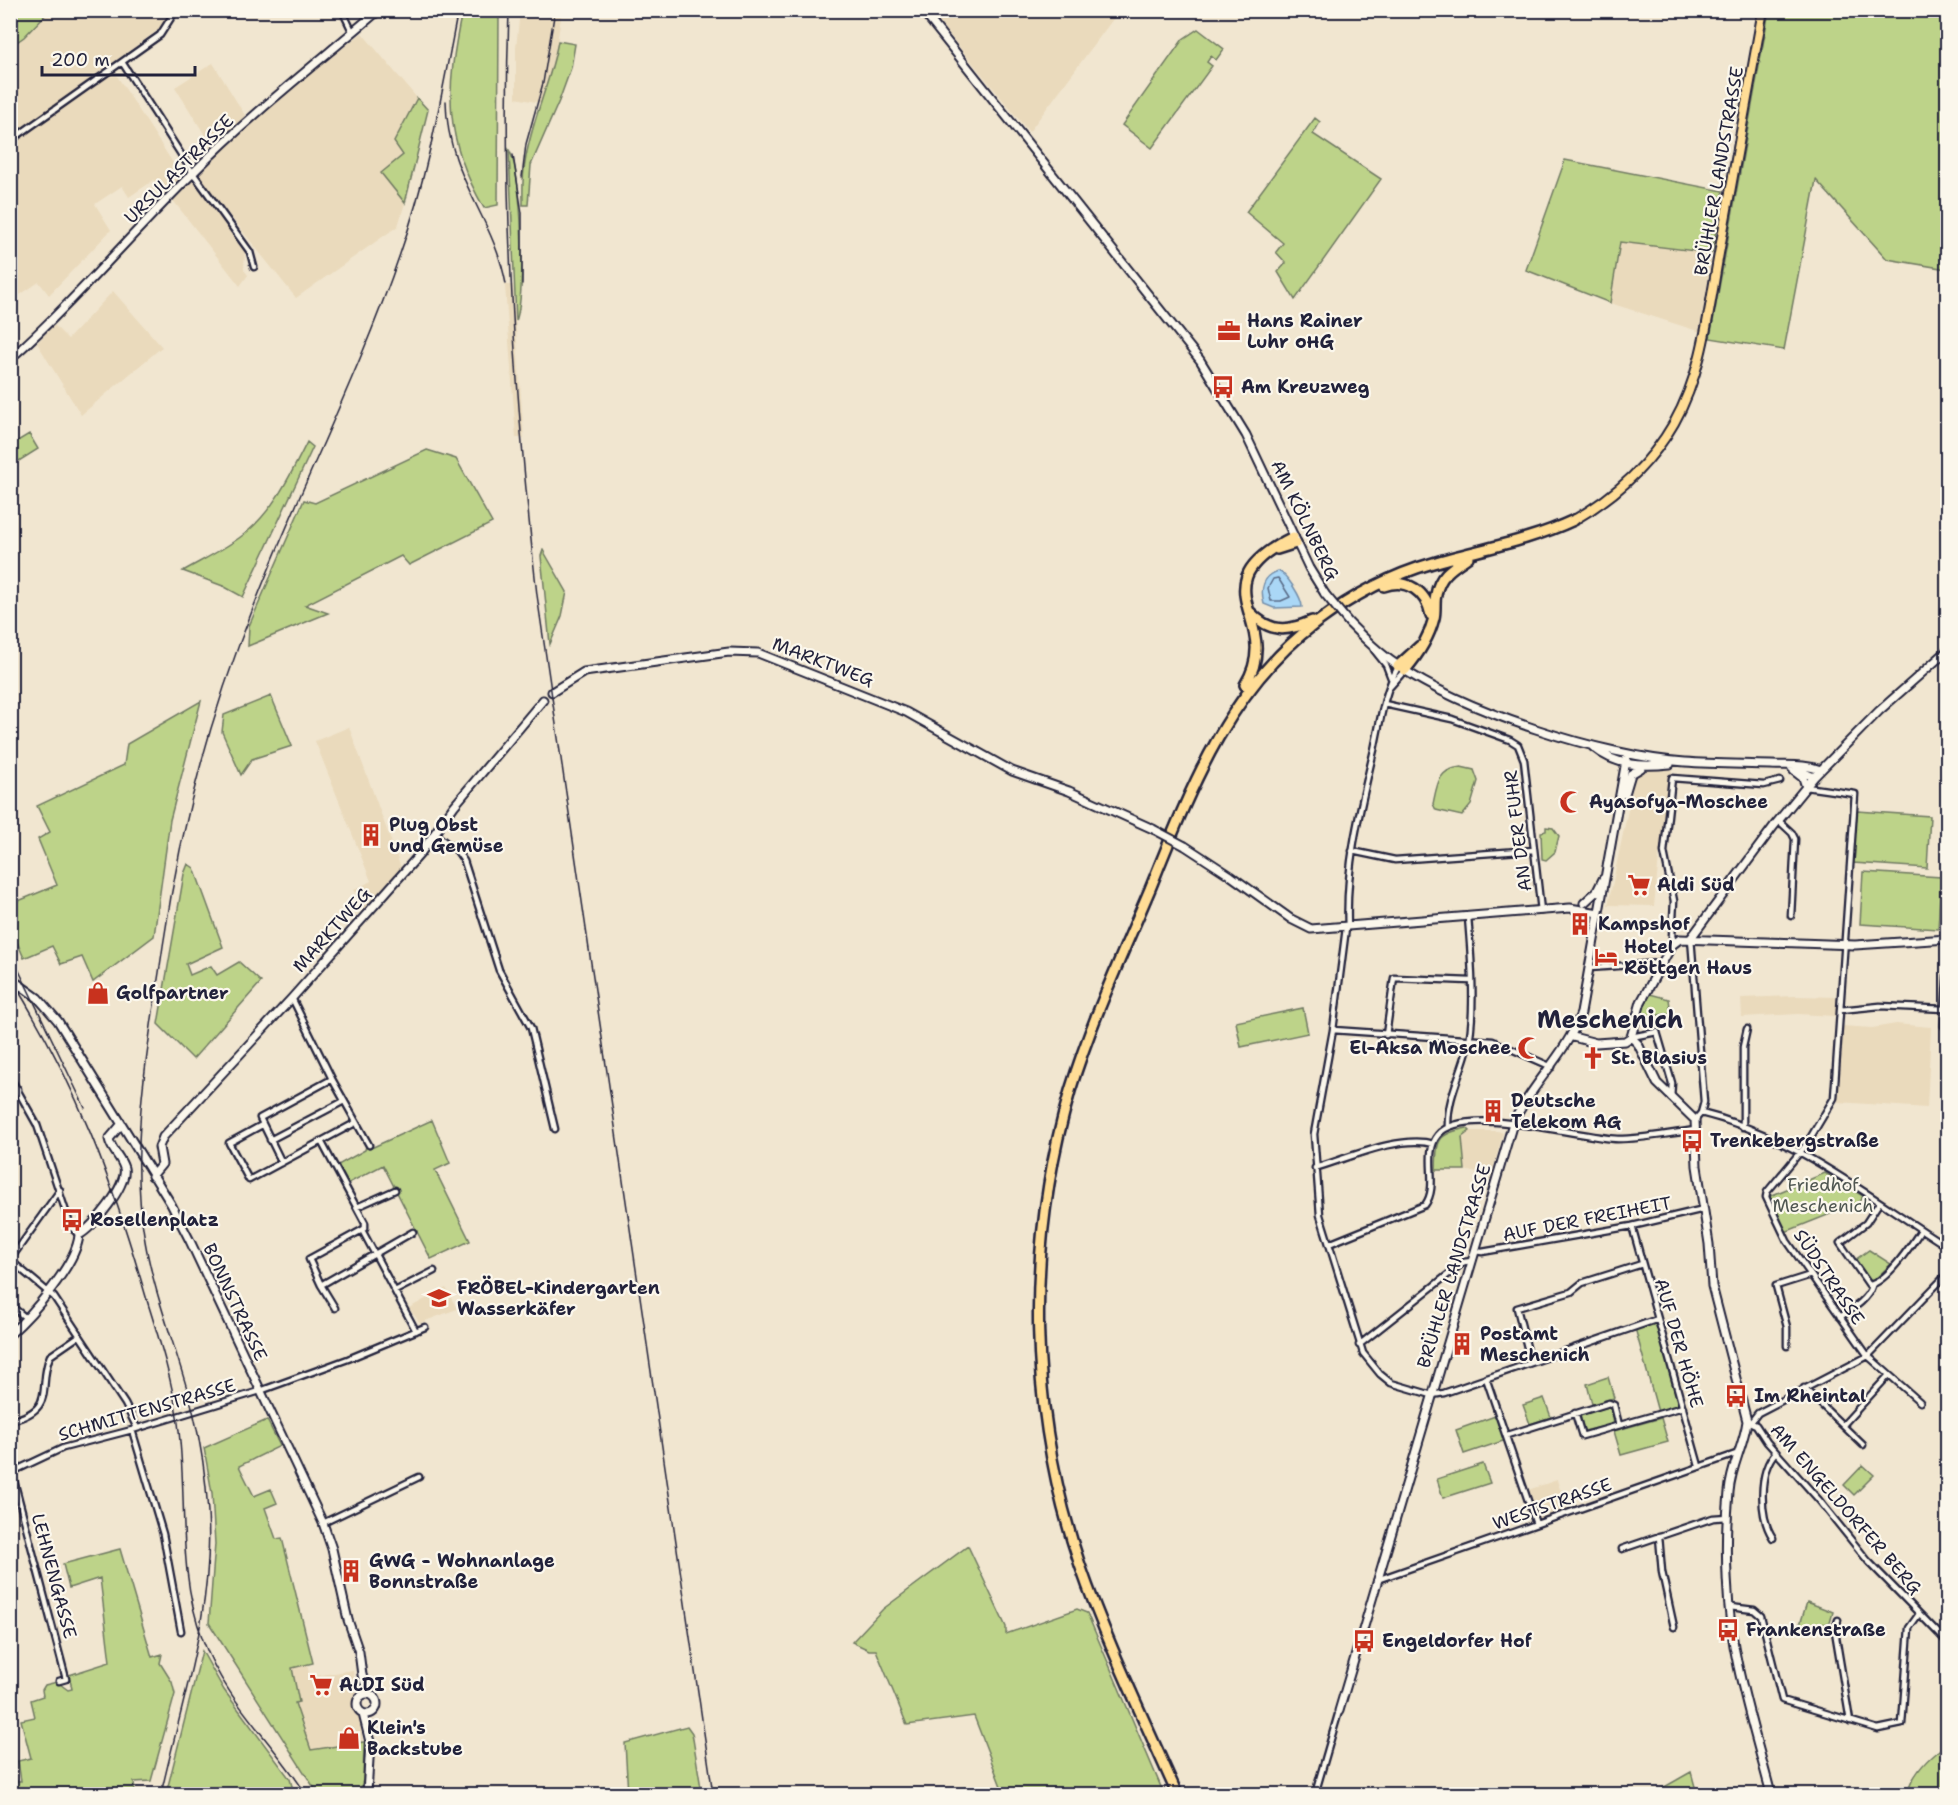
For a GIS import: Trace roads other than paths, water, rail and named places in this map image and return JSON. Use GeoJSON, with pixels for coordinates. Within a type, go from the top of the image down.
{"type":"FeatureCollection","features":[{"type":"Feature","properties":{"kind":"highway"},"geometry":{"type":"LineString","coordinates":[[1248,610],[1263,624],[1283,630],[1299,628],[1364,592],[1413,569],[1536,536],[1574,520]]}},
{"type":"Feature","properties":{"kind":"highway"},"geometry":{"type":"LineString","coordinates":[[1238,705],[1254,671],[1257,652],[1256,635],[1244,596],[1245,576],[1252,565],[1266,552],[1295,540]]}},
{"type":"Feature","properties":{"kind":"highway"},"geometry":{"type":"LineString","coordinates":[[1402,668],[1424,642],[1433,623],[1436,596],[1442,578],[1450,568],[1474,552]]}},
{"type":"Feature","properties":{"kind":"highway"},"geometry":{"type":"LineString","coordinates":[[1364,592],[1393,584],[1413,587],[1425,597],[1433,623]]}},
{"type":"Feature","properties":{"kind":"highway"},"geometry":{"type":"LineString","coordinates":[[1177,1794],[1084,1576],[1065,1514],[1050,1452],[1039,1354],[1040,1258],[1053,1162],[1071,1089],[1187,798],[1214,741],[1238,705],[1272,662],[1326,615]]}},
{"type":"Feature","properties":{"kind":"main road","name":"BRÜHLER LANDSTRASSE"},"geometry":{"type":"LineString","coordinates":[[1574,520],[1620,489],[1660,445],[1687,397],[1704,336],[1763,10]]}},
{"type":"Feature","properties":{"kind":"street"},"geometry":{"type":"LineString","coordinates":[[10,141],[160,35],[176,10]]}},
{"type":"Feature","properties":{"kind":"street"},"geometry":{"type":"LineString","coordinates":[[342,10],[353,33]]}},
{"type":"Feature","properties":{"kind":"street","name":"URSULASTRASSE"},"geometry":{"type":"LineString","coordinates":[[10,359],[104,267],[193,173],[266,105],[379,10]]}},
{"type":"Feature","properties":{"kind":"street","name":"AM KÖLNBERG"},"geometry":{"type":"LineString","coordinates":[[921,10],[1200,360],[1231,406],[1295,540],[1325,594],[1367,641],[1402,668],[1443,691],[1498,714],[1592,746],[1627,755],[1684,762],[1800,765],[1821,770]]}},
{"type":"Feature","properties":{"kind":"street"},"geometry":{"type":"LineString","coordinates":[[122,62],[193,173],[250,252],[254,267]]}},
{"type":"Feature","properties":{"kind":"street"},"geometry":{"type":"LineString","coordinates":[[1367,641],[1386,665],[1391,678],[1352,851],[1347,928],[1333,1030],[1314,1134],[1318,1206],[1359,1345],[1385,1379],[1432,1395],[1444,1394],[1658,1319]]}},
{"type":"Feature","properties":{"kind":"street"},"geometry":{"type":"LineString","coordinates":[[1695,1120],[1701,1113],[1704,1102],[1691,938],[1778,820],[1814,777],[1878,711],[1947,650]]}},
{"type":"Feature","properties":{"kind":"street","name":"MARKTWEG"},"geometry":{"type":"LineString","coordinates":[[552,692],[584,672],[729,652],[758,653],[906,712],[1012,771],[1069,791],[1153,829],[1185,846],[1279,910],[1311,928],[1347,928],[1570,908]]}},
{"type":"Feature","properties":{"kind":"street"},"geometry":{"type":"LineString","coordinates":[[1391,678],[1402,668]]}},
{"type":"Feature","properties":{"kind":"street"},"geometry":{"type":"LineString","coordinates":[[1389,688],[1402,668]]}},
{"type":"Feature","properties":{"kind":"street","name":"MARKTWEG"},"geometry":{"type":"LineString","coordinates":[[152,1176],[162,1164],[159,1148],[163,1137],[292,998],[435,834],[454,807],[543,700]]}},
{"type":"Feature","properties":{"kind":"street","name":"AN DER FUHR"},"geometry":{"type":"LineString","coordinates":[[1384,704],[1452,719],[1518,745],[1524,760],[1541,911]]}},
{"type":"Feature","properties":{"kind":"street","name":"AM KÖLNBERG"},"geometry":{"type":"LineString","coordinates":[[1592,746],[1626,764],[1644,766],[1684,762]]}},
{"type":"Feature","properties":{"kind":"street","name":"BRÜHLER LANDSTRASSE"},"geometry":{"type":"LineString","coordinates":[[1315,1794],[1513,1123],[1528,1096],[1573,1037],[1581,1013],[1627,755]]}},
{"type":"Feature","properties":{"kind":"street"},"geometry":{"type":"LineString","coordinates":[[1620,800],[1626,794],[1631,774],[1644,766]]}},
{"type":"Feature","properties":{"kind":"street"},"geometry":{"type":"LineString","coordinates":[[1783,766],[1803,778],[1806,787]]}},
{"type":"Feature","properties":{"kind":"street","name":"AM KÖLNBERG"},"geometry":{"type":"LineString","coordinates":[[1783,766],[1814,777]]}},
{"type":"Feature","properties":{"kind":"street"},"geometry":{"type":"LineString","coordinates":[[1674,942],[1672,936],[1674,901],[1664,852],[1672,778],[1764,785],[1780,782]]}},
{"type":"Feature","properties":{"kind":"street"},"geometry":{"type":"LineString","coordinates":[[1800,1152],[1834,1098],[1855,796],[1806,787]]}},
{"type":"Feature","properties":{"kind":"street"},"geometry":{"type":"LineString","coordinates":[[1778,820],[1795,839],[1791,916]]}},
{"type":"Feature","properties":{"kind":"street"},"geometry":{"type":"LineString","coordinates":[[435,834],[457,851],[464,861],[499,970],[531,1028],[555,1129]]}},
{"type":"Feature","properties":{"kind":"street"},"geometry":{"type":"LineString","coordinates":[[1352,851],[1395,860],[1534,850]]}},
{"type":"Feature","properties":{"kind":"street"},"geometry":{"type":"LineString","coordinates":[[1584,903],[1597,891],[1606,875]]}},
{"type":"Feature","properties":{"kind":"street"},"geometry":{"type":"LineString","coordinates":[[1570,908],[1584,903],[1600,903]]}},
{"type":"Feature","properties":{"kind":"street"},"geometry":{"type":"LineString","coordinates":[[1570,908],[1599,913]]}},
{"type":"Feature","properties":{"kind":"street"},"geometry":{"type":"LineString","coordinates":[[1448,1127],[1448,1105],[1455,1090],[1469,1039],[1471,981],[1468,917]]}},
{"type":"Feature","properties":{"kind":"street"},"geometry":{"type":"LineString","coordinates":[[1631,1037],[1641,1002],[1674,942],[1691,938],[1844,945],[1947,939]]}},
{"type":"Feature","properties":{"kind":"street"},"geometry":{"type":"LineString","coordinates":[[1589,968],[1657,965],[1663,961]]}},
{"type":"Feature","properties":{"kind":"street"},"geometry":{"type":"LineString","coordinates":[[1649,965],[1654,977]]}},
{"type":"Feature","properties":{"kind":"street"},"geometry":{"type":"LineString","coordinates":[[1944,1026],[1947,965]]}},
{"type":"Feature","properties":{"kind":"street","name":"BONNSTRASSE"},"geometry":{"type":"LineString","coordinates":[[10,978],[38,998],[58,1021],[120,1126],[171,1204],[190,1241],[323,1523],[332,1549],[354,1641],[359,1652],[362,1675],[369,1695]]}},
{"type":"Feature","properties":{"kind":"street"},"geometry":{"type":"LineString","coordinates":[[1386,1035],[1394,978],[1471,981]]}},
{"type":"Feature","properties":{"kind":"street"},"geometry":{"type":"LineString","coordinates":[[292,998],[332,1079],[369,1145]]}},
{"type":"Feature","properties":{"kind":"street"},"geometry":{"type":"LineString","coordinates":[[1840,1010],[1880,1006],[1945,1009]]}},
{"type":"Feature","properties":{"kind":"street"},"geometry":{"type":"LineString","coordinates":[[1743,1127],[1743,1047],[1747,1029]]}},
{"type":"Feature","properties":{"kind":"street"},"geometry":{"type":"LineString","coordinates":[[1333,1030],[1493,1041],[1552,1067]]}},
{"type":"Feature","properties":{"kind":"street"},"geometry":{"type":"LineString","coordinates":[[1573,1037],[1596,1043],[1625,1041],[1631,1037],[1657,1032],[1672,1083],[1671,1098]]}},
{"type":"Feature","properties":{"kind":"street"},"geometry":{"type":"LineString","coordinates":[[1631,1037],[1638,1044],[1658,1083],[1695,1120],[1697,1166],[1717,1313],[1749,1422]]}},
{"type":"Feature","properties":{"kind":"street"},"geometry":{"type":"LineString","coordinates":[[10,1077],[37,1125],[71,1227],[79,1235]]}},
{"type":"Feature","properties":{"kind":"street"},"geometry":{"type":"LineString","coordinates":[[282,1163],[262,1125],[262,1116],[332,1079]]}},
{"type":"Feature","properties":{"kind":"street"},"geometry":{"type":"LineString","coordinates":[[10,1094],[18,1089]]}},
{"type":"Feature","properties":{"kind":"street"},"geometry":{"type":"LineString","coordinates":[[270,1140],[344,1101]]}},
{"type":"Feature","properties":{"kind":"street"},"geometry":{"type":"LineString","coordinates":[[1701,1113],[1743,1127],[1800,1152],[1947,1247]]}},
{"type":"Feature","properties":{"kind":"street"},"geometry":{"type":"LineString","coordinates":[[262,1125],[229,1143],[245,1177],[253,1179],[356,1123]]}},
{"type":"Feature","properties":{"kind":"street"},"geometry":{"type":"LineString","coordinates":[[1329,1244],[1425,1205],[1431,1193],[1433,1144],[1438,1134],[1448,1127],[1474,1123],[1513,1123],[1620,1139],[1696,1130]]}},
{"type":"Feature","properties":{"kind":"street"},"geometry":{"type":"LineString","coordinates":[[79,1235],[89,1230],[123,1182],[124,1169],[109,1139],[120,1126]]}},
{"type":"Feature","properties":{"kind":"street"},"geometry":{"type":"LineString","coordinates":[[321,1141],[365,1223],[365,1228],[362,1230],[309,1259],[335,1308]]}},
{"type":"Feature","properties":{"kind":"street"},"geometry":{"type":"LineString","coordinates":[[1315,1168],[1383,1147],[1415,1143],[1433,1144]]}},
{"type":"Feature","properties":{"kind":"street","name":"SÜDSTRASSE"},"geometry":{"type":"LineString","coordinates":[[1800,1152],[1767,1192],[1766,1197],[1787,1240],[1868,1356],[1920,1402]]}},
{"type":"Feature","properties":{"kind":"street"},"geometry":{"type":"LineString","coordinates":[[60,1190],[10,1260],[48,1290],[125,1404],[135,1429],[164,1534],[181,1631]]}},
{"type":"Feature","properties":{"kind":"street"},"geometry":{"type":"LineString","coordinates":[[357,1207],[395,1190]]}},
{"type":"Feature","properties":{"kind":"street"},"geometry":{"type":"LineString","coordinates":[[1872,1286],[1840,1244],[1866,1223],[1879,1203]]}},
{"type":"Feature","properties":{"kind":"street","name":"AUF DER FREIHEIT"},"geometry":{"type":"LineString","coordinates":[[1475,1251],[1482,1252],[1632,1226],[1704,1209]]}},
{"type":"Feature","properties":{"kind":"street","name":"AUF DER HÖHE"},"geometry":{"type":"LineString","coordinates":[[1632,1226],[1700,1467]]}},
{"type":"Feature","properties":{"kind":"street"},"geometry":{"type":"LineString","coordinates":[[362,1230],[416,1331]]}},
{"type":"Feature","properties":{"kind":"street"},"geometry":{"type":"LineString","coordinates":[[1840,1317],[1870,1292],[1872,1286],[1908,1250],[1921,1230]]}},
{"type":"Feature","properties":{"kind":"street"},"geometry":{"type":"LineString","coordinates":[[321,1285],[413,1232]]}},
{"type":"Feature","properties":{"kind":"street"},"geometry":{"type":"LineString","coordinates":[[10,1334],[48,1290],[78,1246],[79,1235]]}},
{"type":"Feature","properties":{"kind":"street"},"geometry":{"type":"LineString","coordinates":[[1359,1345],[1464,1262],[1472,1261]]}},
{"type":"Feature","properties":{"kind":"street"},"geometry":{"type":"LineString","coordinates":[[1531,1363],[1517,1308],[1571,1292],[1582,1283],[1642,1264]]}},
{"type":"Feature","properties":{"kind":"street"},"geometry":{"type":"LineString","coordinates":[[395,1291],[434,1271]]}},
{"type":"Feature","properties":{"kind":"street"},"geometry":{"type":"LineString","coordinates":[[1771,1794],[1737,1664],[1730,1607],[1728,1516],[1731,1476],[1736,1454],[1749,1422],[1758,1413],[1868,1356],[1947,1274]]}},
{"type":"Feature","properties":{"kind":"street"},"geometry":{"type":"LineString","coordinates":[[1787,1346],[1787,1327],[1776,1286],[1811,1275]]}},
{"type":"Feature","properties":{"kind":"street"},"geometry":{"type":"LineString","coordinates":[[10,1305],[26,1318]]}},
{"type":"Feature","properties":{"kind":"street","name":"SCHMITTENSTRASSE"},"geometry":{"type":"LineString","coordinates":[[11,1473],[63,1448],[135,1429],[260,1390],[348,1359],[425,1328]]}},
{"type":"Feature","properties":{"kind":"street"},"geometry":{"type":"LineString","coordinates":[[10,1421],[29,1415],[41,1402],[46,1393],[51,1356],[79,1336]]}},
{"type":"Feature","properties":{"kind":"street"},"geometry":{"type":"LineString","coordinates":[[1843,1425],[1889,1374]]}},
{"type":"Feature","properties":{"kind":"street"},"geometry":{"type":"LineString","coordinates":[[1486,1378],[1536,1524]]}},
{"type":"Feature","properties":{"kind":"street"},"geometry":{"type":"LineString","coordinates":[[1804,1388],[1863,1445]]}},
{"type":"Feature","properties":{"kind":"street"},"geometry":{"type":"LineString","coordinates":[[1507,1435],[1612,1403],[1619,1425]]}},
{"type":"Feature","properties":{"kind":"street"},"geometry":{"type":"LineString","coordinates":[[1575,1413],[1582,1436],[1683,1407]]}},
{"type":"Feature","properties":{"kind":"street","name":"AM ENGELDORFER BERG"},"geometry":{"type":"LineString","coordinates":[[1749,1422],[1756,1425],[1868,1561],[1947,1643]]}},
{"type":"Feature","properties":{"kind":"street"},"geometry":{"type":"LineString","coordinates":[[1773,1538],[1765,1522],[1764,1481],[1768,1461],[1776,1452]]}},
{"type":"Feature","properties":{"kind":"street","name":"WESTSTRASSE"},"geometry":{"type":"LineString","coordinates":[[1377,1580],[1736,1454]]}},
{"type":"Feature","properties":{"kind":"street","name":"LEHNENGASSE"},"geometry":{"type":"LineString","coordinates":[[11,1473],[66,1679],[60,1681]]}},
{"type":"Feature","properties":{"kind":"street"},"geometry":{"type":"LineString","coordinates":[[323,1523],[419,1477]]}},
{"type":"Feature","properties":{"kind":"street"},"geometry":{"type":"LineString","coordinates":[[1622,1549],[1713,1518],[1728,1516]]}},
{"type":"Feature","properties":{"kind":"street"},"geometry":{"type":"LineString","coordinates":[[1659,1536],[1662,1572],[1674,1627]]}},
{"type":"Feature","properties":{"kind":"street"},"geometry":{"type":"LineString","coordinates":[[1730,1607],[1754,1610],[1761,1616],[1782,1700],[1878,1730],[1902,1724],[1909,1628],[1919,1614]]}},
{"type":"Feature","properties":{"kind":"street"},"geometry":{"type":"LineString","coordinates":[[1838,1620],[1835,1631],[1850,1721]]}},
{"type":"Feature","properties":{"kind":"street","name":"BONNSTRASSE"},"geometry":{"type":"LineString","coordinates":[[359,1698],[362,1675]]}},
{"type":"Feature","properties":{"kind":"street"},"geometry":{"type":"LineString","coordinates":[[367,1794],[371,1764],[369,1726],[376,1701],[369,1695],[359,1698],[357,1706],[369,1726]]}},
{"type":"Feature","properties":{"kind":"street"},"geometry":{"type":"LineString","coordinates":[[363,1714],[373,1712]]}},
{"type":"Feature","properties":{"kind":"water"},"geometry":{"type":"Polygon","coordinates":[[[1278,571],[1293,587],[1300,598],[1302,607],[1274,608],[1264,604],[1262,593],[1264,584],[1269,576],[1278,571]]]}},
{"type":"Feature","properties":{"kind":"tram line"},"geometry":{"type":"LineString","coordinates":[[10,952],[85,1108]]}},
{"type":"Feature","properties":{"kind":"railway"},"geometry":{"type":"LineString","coordinates":[[161,1794],[195,1654],[209,1548],[203,1461],[193,1411],[149,1263],[140,1204],[142,1093],[170,902],[198,773],[238,647],[384,299],[410,224],[434,134],[458,10]]}},
{"type":"Feature","properties":{"kind":"railway"},"geometry":{"type":"LineString","coordinates":[[509,10],[507,157],[512,304],[522,450],[537,595],[713,1794]]}},
{"type":"Feature","properties":{"kind":"railway"},"geometry":{"type":"LineString","coordinates":[[522,177],[526,144],[543,83],[555,10]]}},
{"type":"Feature","properties":{"kind":"railway"},"geometry":{"type":"LineString","coordinates":[[446,101],[448,128],[454,152],[500,259],[506,284]]}},
{"type":"Feature","properties":{"kind":"railway"},"geometry":{"type":"LineString","coordinates":[[513,155],[522,213],[522,284]]}},
{"type":"Feature","properties":{"kind":"railway"},"geometry":{"type":"LineString","coordinates":[[10,977],[54,1055],[90,1132],[120,1212],[160,1341],[177,1416],[189,1585],[194,1612],[203,1640],[223,1682],[306,1794]]}},
{"type":"Feature","properties":{"kind":"place","name":"Hans Rainer Luhr oHG"},"geometry":{"type":"Point","coordinates":[1229,331]}},
{"type":"Feature","properties":{"kind":"place","name":"Am Kreuzweg"},"geometry":{"type":"Point","coordinates":[1223,387]}},
{"type":"Feature","properties":{"kind":"place","name":"Ayasofya-Moschee"},"geometry":{"type":"Point","coordinates":[1571,802]}},
{"type":"Feature","properties":{"kind":"place","name":"Plug Obst und Gemüse"},"geometry":{"type":"Point","coordinates":[371,835]}},
{"type":"Feature","properties":{"kind":"place","name":"Aldi Süd"},"geometry":{"type":"Point","coordinates":[1639,885]}},
{"type":"Feature","properties":{"kind":"place","name":"Kampshof"},"geometry":{"type":"Point","coordinates":[1580,924]}},
{"type":"Feature","properties":{"kind":"place","name":"Hotel Röttgen Haus"},"geometry":{"type":"Point","coordinates":[1606,957]}},
{"type":"Feature","properties":{"kind":"place","name":"Golfpartner"},"geometry":{"type":"Point","coordinates":[98,993]}},
{"type":"Feature","properties":{"kind":"place","name":"El-Aksa Moschee"},"geometry":{"type":"Point","coordinates":[1529,1048]}},
{"type":"Feature","properties":{"kind":"place","name":"St. Blasius"},"geometry":{"type":"Point","coordinates":[1593,1058]}},
{"type":"Feature","properties":{"kind":"place","name":"Deutsche Telekom AG"},"geometry":{"type":"Point","coordinates":[1493,1111]}},
{"type":"Feature","properties":{"kind":"place","name":"Trenkebergstraße"},"geometry":{"type":"Point","coordinates":[1692,1141]}},
{"type":"Feature","properties":{"kind":"place","name":"Rosellenplatz"},"geometry":{"type":"Point","coordinates":[72,1220]}},
{"type":"Feature","properties":{"kind":"place","name":"FRÖBEL-Kindergarten Wasserkäfer"},"geometry":{"type":"Point","coordinates":[439,1298]}},
{"type":"Feature","properties":{"kind":"place","name":"Postamt Meschenich"},"geometry":{"type":"Point","coordinates":[1462,1344]}},
{"type":"Feature","properties":{"kind":"place","name":"Im Rheintal"},"geometry":{"type":"Point","coordinates":[1736,1396]}},
{"type":"Feature","properties":{"kind":"place","name":"GWG - Wohnanlage Bonnstraße"},"geometry":{"type":"Point","coordinates":[351,1571]}},
{"type":"Feature","properties":{"kind":"place","name":"Frankenstraße"},"geometry":{"type":"Point","coordinates":[1728,1630]}},
{"type":"Feature","properties":{"kind":"place","name":"Engeldorfer Hof"},"geometry":{"type":"Point","coordinates":[1364,1641]}},
{"type":"Feature","properties":{"kind":"place","name":"ALDI Süd"},"geometry":{"type":"Point","coordinates":[321,1685]}},
{"type":"Feature","properties":{"kind":"place","name":"Klein's Backstube"},"geometry":{"type":"Point","coordinates":[349,1738]}},
{"type":"Feature","properties":{"kind":"district","name":"Meschenich"},"geometry":{"type":"Point","coordinates":[1610,1020]}},
{"type":"Feature","properties":{"kind":"park label","name":"Friedhof Meschenich"},"geometry":{"type":"Point","coordinates":[1823,1195]}}]}
